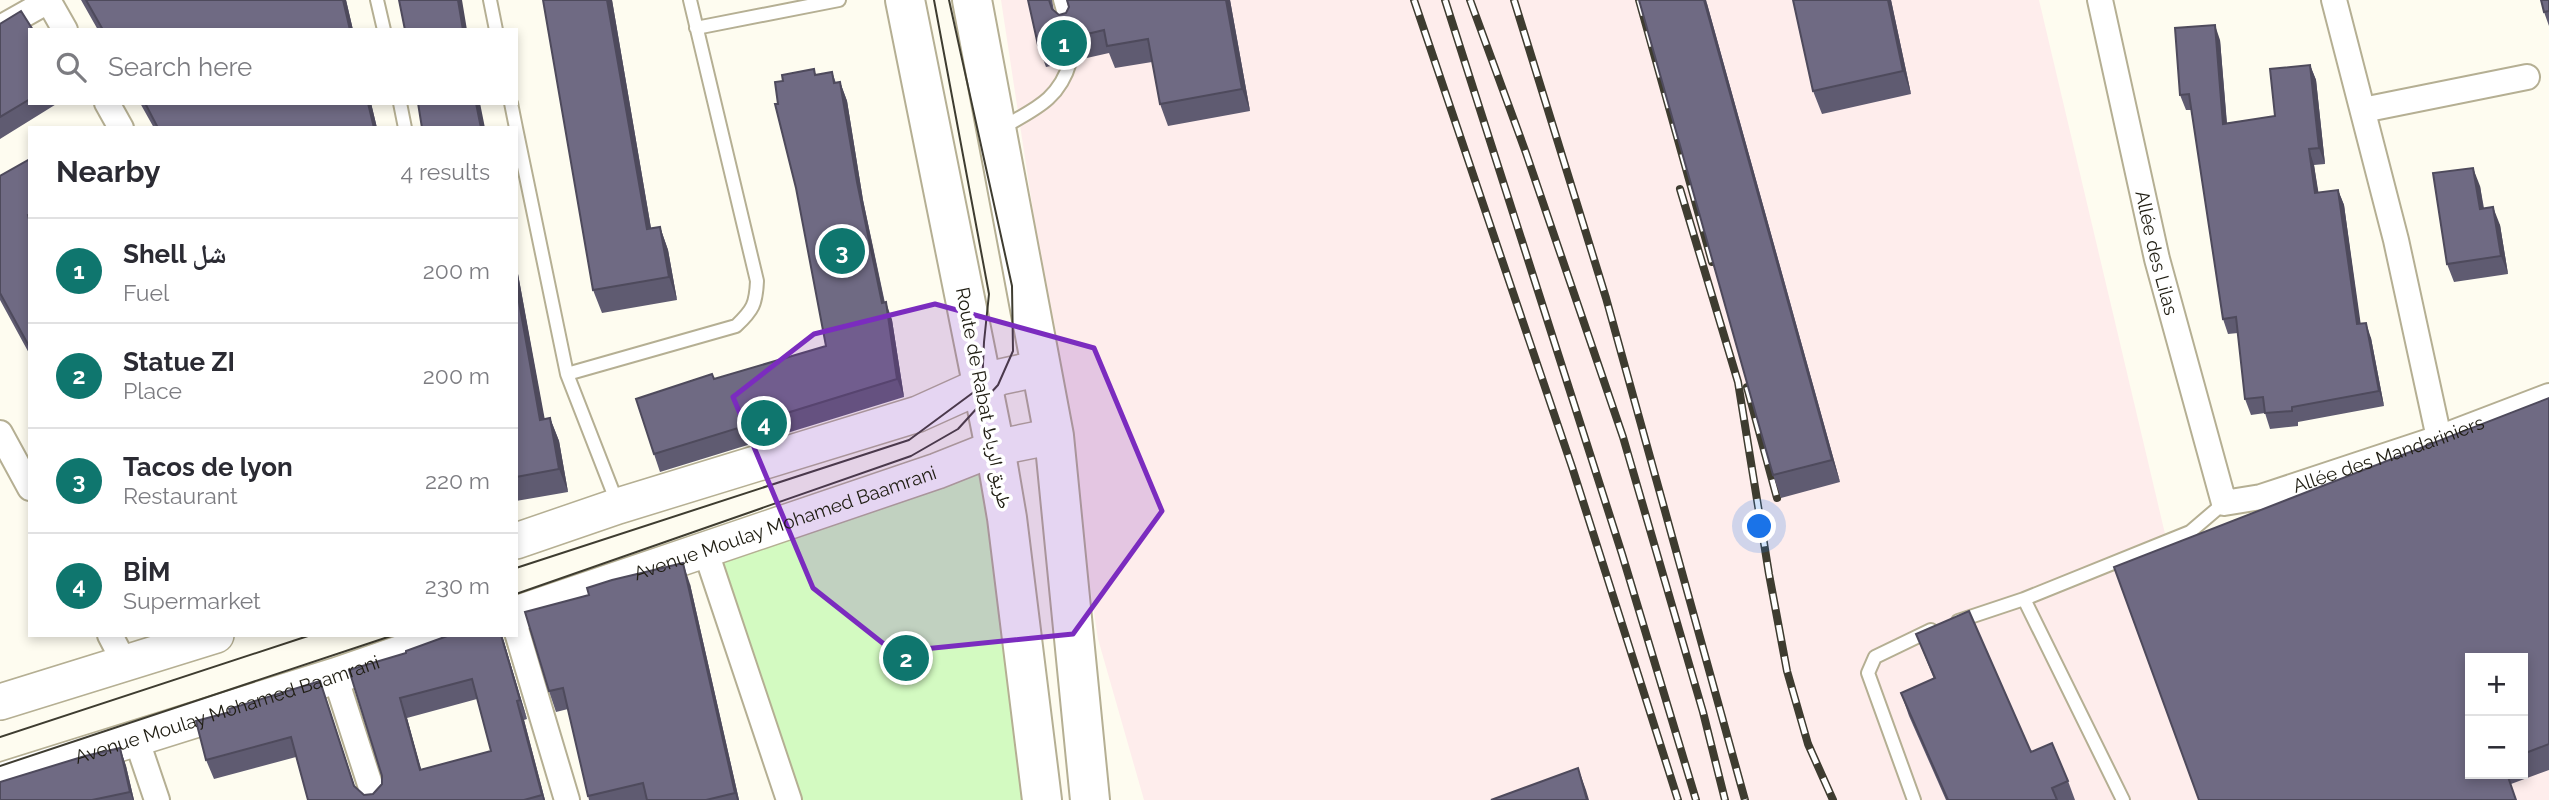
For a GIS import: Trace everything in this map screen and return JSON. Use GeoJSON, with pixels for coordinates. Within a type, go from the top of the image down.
{"type":"FeatureCollection","features":[{"type":"Feature","properties":{"kind":"main road","name":"Route de Rabat طريق الرباط"},"geometry":{"type":"LineString","coordinates":[[905,0],[1007,518],[1042,800]]}},
{"type":"Feature","properties":{"kind":"main road"},"geometry":{"type":"LineString","coordinates":[[972,0],[1054,436],[1090,800]]}},
{"type":"Feature","properties":{"kind":"street"},"geometry":{"type":"LineString","coordinates":[[0,28],[48,0],[64,28]]}},
{"type":"Feature","properties":{"kind":"street"},"geometry":{"type":"LineString","coordinates":[[2334,0],[2396,240],[2439,438]]}},
{"type":"Feature","properties":{"kind":"street","name":"Allée des Lilas"},"geometry":{"type":"LineString","coordinates":[[2106,1],[2157,259],[2224,503]]}},
{"type":"Feature","properties":{"kind":"street"},"geometry":{"type":"LineString","coordinates":[[2363,110],[2527,76]]}},
{"type":"Feature","properties":{"kind":"street"},"geometry":{"type":"LineString","coordinates":[[108,105],[120,126]]}},
{"type":"Feature","properties":{"kind":"street"},"geometry":{"type":"LineString","coordinates":[[518,540],[618,506],[918,414],[1000,377],[1041,368]]}},
{"type":"Feature","properties":{"kind":"street","name":"Allée des Mandariniers"},"geometry":{"type":"LineString","coordinates":[[2224,503],[2261,497],[2439,438],[2549,396]]}},
{"type":"Feature","properties":{"kind":"street"},"geometry":{"type":"LineString","coordinates":[[0,433],[28,484]]}},
{"type":"Feature","properties":{"kind":"street","name":"Avenue Moulay Mohamed Baamrani"},"geometry":{"type":"LineString","coordinates":[[518,613],[937,471],[995,448],[1054,436]]}},
{"type":"Feature","properties":{"kind":"street"},"geometry":{"type":"LineString","coordinates":[[705,550],[789,800]]}},
{"type":"Feature","properties":{"kind":"street"},"geometry":{"type":"LineString","coordinates":[[518,636],[567,800]]}},
{"type":"Feature","properties":{"kind":"street"},"geometry":{"type":"LineString","coordinates":[[0,702],[117,649],[202,637]]}},
{"type":"Feature","properties":{"kind":"street","name":"Avenue Moulay Mohamed Baamrani"},"geometry":{"type":"LineString","coordinates":[[0,782],[335,676],[448,637]]}},
{"type":"Feature","properties":{"kind":"street"},"geometry":{"type":"LineString","coordinates":[[335,676],[375,800]]}},
{"type":"Feature","properties":{"kind":"street"},"geometry":{"type":"LineString","coordinates":[[136,738],[157,800]]}},
{"type":"Feature","properties":{"kind":"lane"},"geometry":{"type":"LineString","coordinates":[[377,0],[384,28]]}},
{"type":"Feature","properties":{"kind":"lane"},"geometry":{"type":"LineString","coordinates":[[490,0],[496,28]]}},
{"type":"Feature","properties":{"kind":"lane"},"geometry":{"type":"LineString","coordinates":[[567,374],[736,326],[756,301],[757,281],[690,0]]}},
{"type":"Feature","properties":{"kind":"lane"},"geometry":{"type":"LineString","coordinates":[[696,28],[839,0]]}},
{"type":"Feature","properties":{"kind":"lane"},"geometry":{"type":"LineString","coordinates":[[1060,0],[1068,28]]}},
{"type":"Feature","properties":{"kind":"lane"},"geometry":{"type":"LineString","coordinates":[[997,131],[1050,99],[1060,86],[1070,62]]}},
{"type":"Feature","properties":{"kind":"lane"},"geometry":{"type":"LineString","coordinates":[[400,105],[405,126]]}},
{"type":"Feature","properties":{"kind":"lane"},"geometry":{"type":"LineString","coordinates":[[511,105],[516,126]]}},
{"type":"Feature","properties":{"kind":"lane"},"geometry":{"type":"LineString","coordinates":[[518,138],[567,374],[618,506]]}},
{"type":"Feature","properties":{"kind":"lane"},"geometry":{"type":"LineString","coordinates":[[1914,800],[1868,673],[1875,657],[1924,632],[2024,599],[2190,532],[2224,503]]}},
{"type":"Feature","properties":{"kind":"lane"},"geometry":{"type":"LineString","coordinates":[[2024,599],[2123,800]]}},
{"type":"Feature","properties":{"kind":"highlighted area"},"geometry":{"type":"Polygon","coordinates":[[[935,304],[1094,348],[1162,511],[1073,634],[894,652],[813,588],[733,397],[814,334],[935,304]]]}},
{"type":"Feature","properties":{"kind":"shaded area"},"geometry":{"type":"Polygon","coordinates":[[[1001,0],[2039,0],[2170,555],[2549,414],[2549,800],[1144,800],[1098,639],[1001,0]]]}},
{"type":"Feature","properties":{"kind":"green space"},"geometry":{"type":"Polygon","coordinates":[[[989,462],[1023,800],[787,800],[709,549],[989,462]]]}},
{"type":"Feature","properties":{"kind":"building"},"geometry":{"type":"Polygon","coordinates":[[[86,0],[343,0],[350,28],[102,28],[86,0]]]}},
{"type":"Feature","properties":{"kind":"building"},"geometry":{"type":"Polygon","coordinates":[[[399,0],[458,0],[463,28],[405,28],[399,0]]]}},
{"type":"Feature","properties":{"kind":"building"},"geometry":{"type":"Polygon","coordinates":[[[543,0],[607,0],[647,229],[660,227],[669,277],[593,290],[543,0]]]}},
{"type":"Feature","properties":{"kind":"building"},"geometry":{"type":"Polygon","coordinates":[[[1028,0],[1049,0],[1052,9],[1059,15],[1066,13],[1069,7],[1067,0],[1226,0],[1242,89],[1160,104],[1148,39],[1107,46],[1104,30],[1070,38],[1066,32],[1060,32],[1052,42],[1038,45],[1028,0]]]}},
{"type":"Feature","properties":{"kind":"building"},"geometry":{"type":"Polygon","coordinates":[[[1639,0],[1704,0],[1832,460],[1773,475],[1639,0]]]}},
{"type":"Feature","properties":{"kind":"building"},"geometry":{"type":"Polygon","coordinates":[[[1793,0],[1888,0],[1903,71],[1813,91],[1793,0]]]}},
{"type":"Feature","properties":{"kind":"building"},"geometry":{"type":"Polygon","coordinates":[[[2541,0],[2549,0],[2549,11],[2544,12],[2541,0]]]}},
{"type":"Feature","properties":{"kind":"building"},"geometry":{"type":"Polygon","coordinates":[[[21,11],[32,28],[28,28],[28,100],[0,117],[0,24],[21,11]]]}},
{"type":"Feature","properties":{"kind":"building"},"geometry":{"type":"Polygon","coordinates":[[[2215,25],[2223,124],[2275,116],[2270,69],[2310,65],[2319,148],[2309,149],[2315,193],[2338,190],[2357,324],[2366,323],[2379,391],[2292,407],[2292,411],[2265,413],[2263,397],[2245,399],[2236,317],[2223,319],[2189,94],[2180,95],[2175,28],[2215,25]]]}},
{"type":"Feature","properties":{"kind":"building"},"geometry":{"type":"Polygon","coordinates":[[[814,69],[815,75],[832,72],[834,83],[840,82],[882,303],[886,302],[897,379],[654,454],[636,399],[712,374],[714,379],[826,346],[796,188],[775,104],[778,104],[775,82],[783,81],[782,75],[814,69]]]}},
{"type":"Feature","properties":{"kind":"building"},"geometry":{"type":"Polygon","coordinates":[[[146,105],[368,105],[374,126],[157,126],[146,105]]]}},
{"type":"Feature","properties":{"kind":"building"},"geometry":{"type":"Polygon","coordinates":[[[418,105],[476,105],[481,126],[422,126],[418,105]]]}},
{"type":"Feature","properties":{"kind":"building"},"geometry":{"type":"Polygon","coordinates":[[[28,160],[28,344],[0,293],[0,176],[28,160]]]}},
{"type":"Feature","properties":{"kind":"building"},"geometry":{"type":"Polygon","coordinates":[[[2473,168],[2480,209],[2493,207],[2501,256],[2447,264],[2433,173],[2473,168]]]}},
{"type":"Feature","properties":{"kind":"building"},"geometry":{"type":"Polygon","coordinates":[[[518,296],[540,420],[550,418],[559,469],[518,477],[518,296]]]}},
{"type":"Feature","properties":{"kind":"building"},"geometry":{"type":"Polygon","coordinates":[[[2549,398],[2549,744],[2528,752],[2528,653],[2465,653],[2465,779],[2509,779],[2516,800],[2199,800],[2114,567],[2549,398]]]}},
{"type":"Feature","properties":{"kind":"building"},"geometry":{"type":"Polygon","coordinates":[[[683,563],[735,793],[706,800],[647,800],[643,783],[588,796],[563,688],[549,691],[525,612],[589,595],[587,588],[612,580],[683,563]]]}},
{"type":"Feature","properties":{"kind":"building"},"geometry":{"type":"Polygon","coordinates":[[[1969,611],[2031,752],[2052,743],[2068,781],[2052,788],[2057,800],[1948,800],[1901,693],[1935,678],[1916,634],[1969,611]]]}},
{"type":"Feature","properties":{"kind":"building"},"geometry":{"type":"Polygon","coordinates":[[[444,637],[502,637],[520,700],[517,701],[542,795],[524,800],[308,800],[291,737],[206,760],[196,721],[320,681],[354,786],[364,795],[373,794],[382,784],[382,776],[349,670],[406,653],[444,637]],[[472,679],[400,698],[420,770],[491,751],[472,679]]]}},
{"type":"Feature","properties":{"kind":"building"},"geometry":{"type":"Polygon","coordinates":[[[120,748],[130,792],[92,800],[0,800],[0,782],[120,748]]]}},
{"type":"Feature","properties":{"kind":"building"},"geometry":{"type":"Polygon","coordinates":[[[1578,768],[1587,800],[1491,800],[1578,768]]]}},
{"type":"Feature","properties":{"kind":"tram line"},"geometry":{"type":"LineString","coordinates":[[518,567],[909,440],[982,386],[989,294],[934,0]]}},
{"type":"Feature","properties":{"kind":"tram line"},"geometry":{"type":"LineString","coordinates":[[518,593],[911,456],[958,429],[998,385],[1013,351],[1012,286],[949,0]]}},
{"type":"Feature","properties":{"kind":"tram line"},"geometry":{"type":"LineString","coordinates":[[0,737],[305,637]]}},
{"type":"Feature","properties":{"kind":"tram line"},"geometry":{"type":"LineString","coordinates":[[0,766],[388,637]]}},
{"type":"Feature","properties":{"kind":"railway"},"geometry":{"type":"LineString","coordinates":[[1414,0],[1572,467],[1678,800]]}},
{"type":"Feature","properties":{"kind":"railway"},"geometry":{"type":"LineString","coordinates":[[1445,0],[1622,554],[1696,800]]}},
{"type":"Feature","properties":{"kind":"railway"},"geometry":{"type":"LineString","coordinates":[[1470,0],[1526,153],[1623,437],[1703,712],[1725,800]]}},
{"type":"Feature","properties":{"kind":"railway"},"geometry":{"type":"LineString","coordinates":[[1514,0],[1606,298],[1745,800]]}},
{"type":"Feature","properties":{"kind":"railway"},"geometry":{"type":"LineString","coordinates":[[1639,0],[1712,262]]}},
{"type":"Feature","properties":{"kind":"railway"},"geometry":{"type":"LineString","coordinates":[[1680,189],[1738,382],[1787,671],[1808,744],[1833,800]]}},
{"type":"Feature","properties":{"kind":"railway"},"geometry":{"type":"LineString","coordinates":[[1747,387],[1777,498]]}},
{"type":"Feature","properties":{"kind":"place","name":"Shell شل"},"geometry":{"type":"Point","coordinates":[1064,43]}},
{"type":"Feature","properties":{"kind":"place","name":"Tacos de lyon"},"geometry":{"type":"Point","coordinates":[842,251]}},
{"type":"Feature","properties":{"kind":"place","name":"BİM"},"geometry":{"type":"Point","coordinates":[764,423]}},
{"type":"Feature","properties":{"kind":"place","name":"Statue ZI"},"geometry":{"type":"Point","coordinates":[906,658]}}]}
